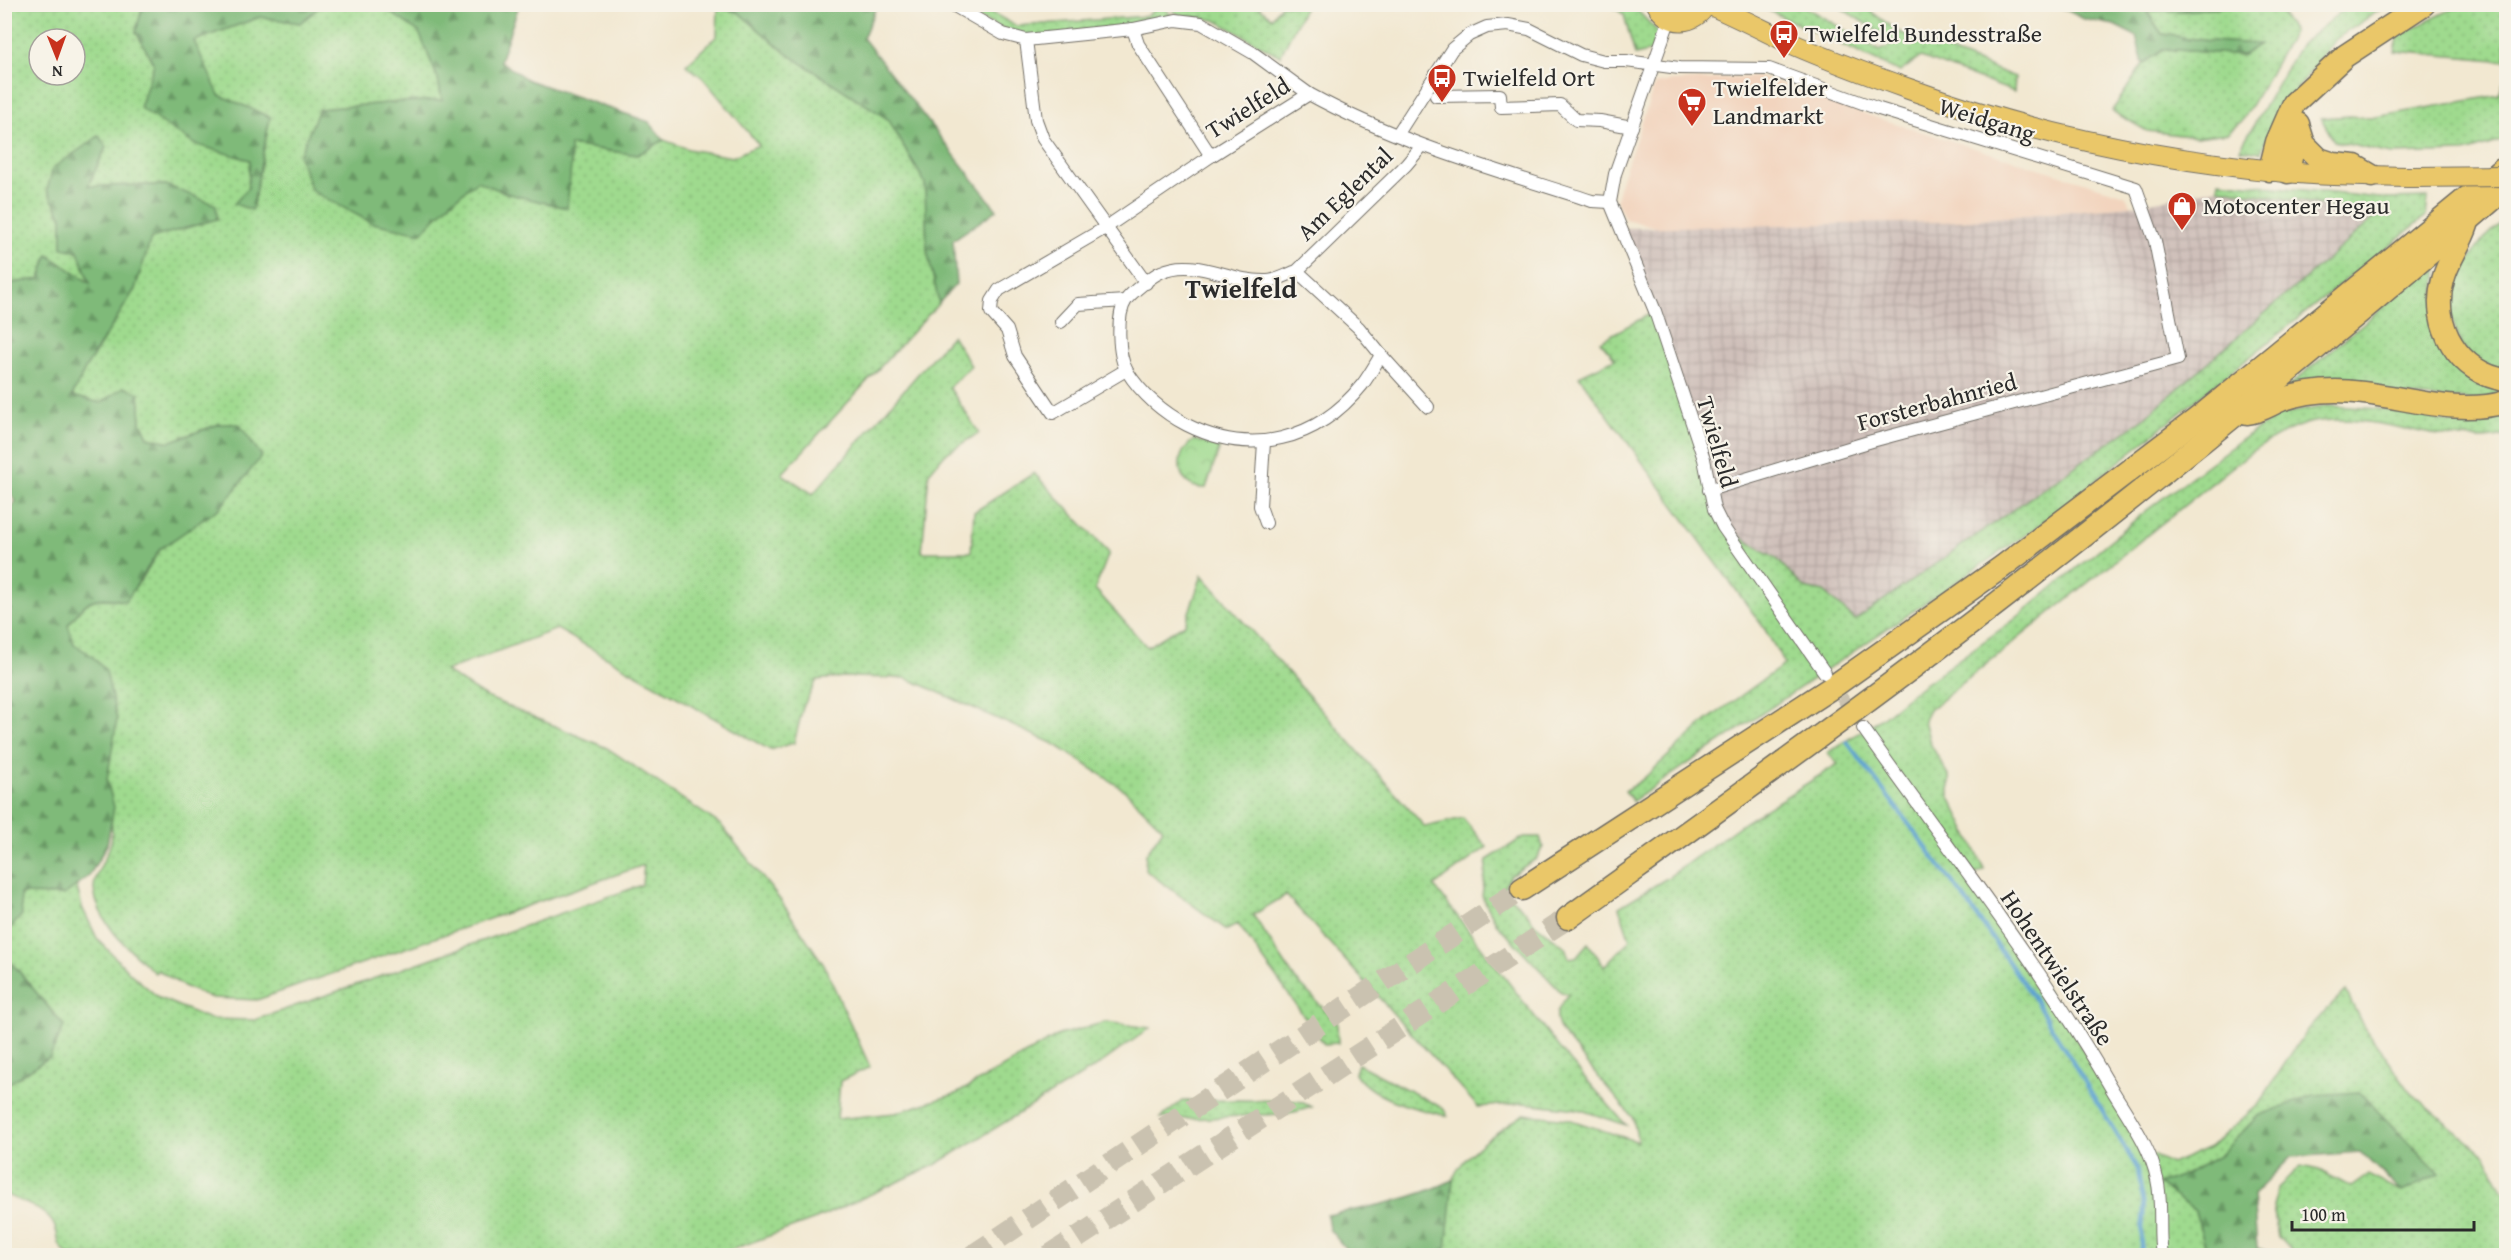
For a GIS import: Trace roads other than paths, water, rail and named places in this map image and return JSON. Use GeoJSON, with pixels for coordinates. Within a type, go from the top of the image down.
{"type":"FeatureCollection","features":[{"type":"Feature","properties":{"kind":"highway"},"geometry":{"type":"LineString","coordinates":[[2279,171],[2277,142],[2294,103],[2345,56],[2424,4]]}},
{"type":"Feature","properties":{"kind":"highway"},"geometry":{"type":"LineString","coordinates":[[2279,171],[2298,125],[2308,91]]}},
{"type":"Feature","properties":{"kind":"highway"},"geometry":{"type":"LineString","coordinates":[[2298,125],[2304,144],[2319,159],[2334,164],[2355,166],[2372,176]]}},
{"type":"Feature","properties":{"kind":"highway"},"geometry":{"type":"LineString","coordinates":[[1522,889],[1834,686],[2053,530],[2244,382],[2506,166]]}},
{"type":"Feature","properties":{"kind":"highway"},"geometry":{"type":"LineString","coordinates":[[1568,918],[1761,780],[1932,653],[2236,415],[2506,188]]}},
{"type":"Feature","properties":{"kind":"highway"},"geometry":{"type":"LineString","coordinates":[[2469,221],[2462,243],[2443,279],[2439,307],[2442,323],[2455,351],[2466,363],[2481,373],[2506,381]]}},
{"type":"Feature","properties":{"kind":"highway"},"geometry":{"type":"LineString","coordinates":[[2236,415],[2258,412],[2294,396],[2335,391],[2357,392],[2455,407],[2487,406],[2506,402]]}},
{"type":"Feature","properties":{"kind":"main road"},"geometry":{"type":"LineString","coordinates":[[1664,11],[1684,21],[1698,16],[1707,4],[1828,59],[1953,105],[2026,126],[2104,144],[2198,161],[2279,171],[2413,177],[2506,176]]}},
{"type":"Feature","properties":{"kind":"street"},"geometry":{"type":"LineString","coordinates":[[951,4],[1003,34],[1026,40],[1133,29],[1176,20],[1201,23],[1252,52],[1310,94]]}},
{"type":"Feature","properties":{"kind":"street"},"geometry":{"type":"LineString","coordinates":[[1610,202],[1615,174],[1654,66],[1664,11]]}},
{"type":"Feature","properties":{"kind":"street","name":"Am Eglental"},"geometry":{"type":"LineString","coordinates":[[1397,135],[1452,50],[1469,35],[1487,27],[1508,25],[1529,29],[1581,55],[1604,61],[1626,61],[1654,66]]}},
{"type":"Feature","properties":{"kind":"street"},"geometry":{"type":"LineString","coordinates":[[1133,29],[1138,44],[1211,156]]}},
{"type":"Feature","properties":{"kind":"street"},"geometry":{"type":"LineString","coordinates":[[1026,40],[1035,120],[1043,139],[1146,283]]}},
{"type":"Feature","properties":{"kind":"street","name":"Weidgang"},"geometry":{"type":"LineString","coordinates":[[1654,66],[1769,69],[1879,109],[2136,188],[2156,241],[2178,359]]}},
{"type":"Feature","properties":{"kind":"street","name":"Twielfeld"},"geometry":{"type":"LineString","coordinates":[[1126,370],[1053,413],[1015,356],[1007,330],[991,312],[992,301],[999,290],[1105,228],[1211,156],[1310,94],[1349,116],[1422,146],[1592,201],[1610,202],[1655,311],[1704,459],[1714,509],[1723,527],[1825,673]]}},
{"type":"Feature","properties":{"kind":"street"},"geometry":{"type":"LineString","coordinates":[[1436,96],[1500,95],[1501,107],[1560,105],[1576,120],[1600,121],[1632,128]]}},
{"type":"Feature","properties":{"kind":"street","name":"Am Eglental"},"geometry":{"type":"LineString","coordinates":[[1125,301],[1159,272],[1181,265],[1202,268],[1233,278],[1269,282],[1297,271],[1406,165],[1422,146]]}},
{"type":"Feature","properties":{"kind":"street","name":"Am Eglental"},"geometry":{"type":"LineString","coordinates":[[1297,271],[1359,328],[1428,407]]}},
{"type":"Feature","properties":{"kind":"street"},"geometry":{"type":"LineString","coordinates":[[1061,322],[1078,304],[1125,301],[1119,326],[1120,350],[1126,370],[1146,394],[1170,416],[1204,433],[1233,442],[1264,442],[1294,435],[1334,413],[1362,385],[1382,355]]}},
{"type":"Feature","properties":{"kind":"street","name":"Forsterbahnried"},"geometry":{"type":"LineString","coordinates":[[1709,490],[1872,441],[2178,359]]}},
{"type":"Feature","properties":{"kind":"street"},"geometry":{"type":"LineString","coordinates":[[1264,442],[1260,506],[1266,523]]}},
{"type":"Feature","properties":{"kind":"street","name":"Hohentwielstraße"},"geometry":{"type":"LineString","coordinates":[[1863,728],[2004,924],[2092,1054],[2148,1153],[2158,1184],[2162,1256]]}},
{"type":"Feature","properties":{"kind":"waterway"},"geometry":{"type":"LineString","coordinates":[[1847,742],[1965,899],[2037,1003],[2137,1168],[2144,1206],[2140,1256]]}},
{"type":"Feature","properties":{"kind":"tunnel"},"geometry":{"type":"LineString","coordinates":[[1831,682],[1863,728]]}},
{"type":"Feature","properties":{"kind":"tunnel"},"geometry":{"type":"LineString","coordinates":[[972,1256],[1522,889]]}},
{"type":"Feature","properties":{"kind":"tunnel"},"geometry":{"type":"LineString","coordinates":[[1049,1256],[1568,918]]}},
{"type":"Feature","properties":{"kind":"place","name":"Twielfeld Bundesstraße"},"geometry":{"type":"Point","coordinates":[1784,60]}},
{"type":"Feature","properties":{"kind":"place","name":"Twielfeld Ort"},"geometry":{"type":"Point","coordinates":[1442,104]}},
{"type":"Feature","properties":{"kind":"place","name":"Twielfelder Landmarkt"},"geometry":{"type":"Point","coordinates":[1692,128]}},
{"type":"Feature","properties":{"kind":"place","name":"Motocenter Hegau"},"geometry":{"type":"Point","coordinates":[2182,232]}},
{"type":"Feature","properties":{"kind":"district","name":"Twielfeld"},"geometry":{"type":"Point","coordinates":[1241,289]}}]}
